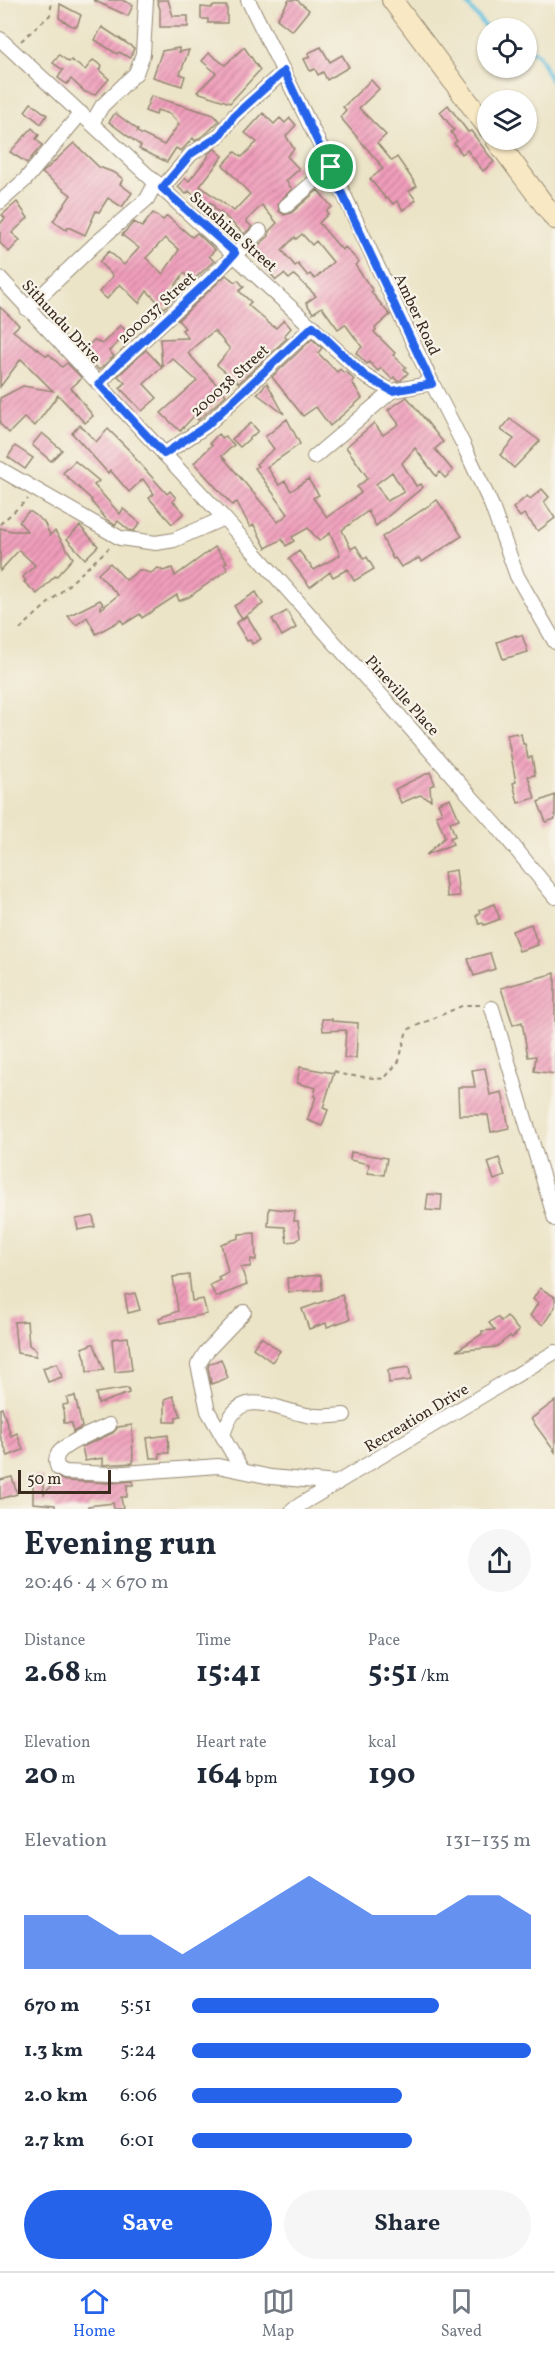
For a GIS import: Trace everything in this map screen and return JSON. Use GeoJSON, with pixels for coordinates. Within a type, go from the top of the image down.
{"type":"FeatureCollection","features":[{"type":"Feature","properties":{"kind":"street"},"geometry":{"type":"LineString","coordinates":[[92,123],[102,106],[136,73],[143,54],[146,0]]}},
{"type":"Feature","properties":{"kind":"street","name":"Amber Road"},"geometry":{"type":"LineString","coordinates":[[248,0],[331,167],[432,384],[491,504],[518,576],[555,642]]}},
{"type":"Feature","properties":{"kind":"street"},"geometry":{"type":"LineString","coordinates":[[392,0],[477,113]]}},
{"type":"Feature","properties":{"kind":"street","name":"Sunshine Street"},"geometry":{"type":"LineString","coordinates":[[0,39],[235,253],[365,376],[392,391]]}},
{"type":"Feature","properties":{"kind":"street"},"geometry":{"type":"LineString","coordinates":[[27,309],[94,245],[147,199],[191,154],[219,136],[234,116],[284,71]]}},
{"type":"Feature","properties":{"kind":"street"},"geometry":{"type":"LineString","coordinates":[[0,202],[25,180],[81,113]]}},
{"type":"Feature","properties":{"kind":"street"},"geometry":{"type":"LineString","coordinates":[[503,150],[555,219]]}},
{"type":"Feature","properties":{"kind":"street"},"geometry":{"type":"LineString","coordinates":[[286,206],[331,167]]}},
{"type":"Feature","properties":{"kind":"street","name":"200037 Street"},"geometry":{"type":"LineString","coordinates":[[99,384],[260,231]]}},
{"type":"Feature","properties":{"kind":"street","name":"Sithundu Drive"},"geometry":{"type":"LineString","coordinates":[[0,278],[224,518]]}},
{"type":"Feature","properties":{"kind":"street","name":"200038 Street"},"geometry":{"type":"LineString","coordinates":[[164,454],[206,426],[313,326]]}},
{"type":"Feature","properties":{"kind":"street"},"geometry":{"type":"LineString","coordinates":[[314,457],[392,391],[432,384]]}},
{"type":"Feature","properties":{"kind":"street"},"geometry":{"type":"LineString","coordinates":[[0,469],[120,537],[156,543],[174,540],[224,518]]}},
{"type":"Feature","properties":{"kind":"street","name":"Pineville Place"},"geometry":{"type":"LineString","coordinates":[[224,518],[497,826],[555,897]]}},
{"type":"Feature","properties":{"kind":"street"},"geometry":{"type":"LineString","coordinates":[[492,1008],[555,1219]]}},
{"type":"Feature","properties":{"kind":"street"},"geometry":{"type":"LineString","coordinates":[[242,1470],[208,1411],[198,1365],[206,1352],[244,1312]]}},
{"type":"Feature","properties":{"kind":"street","name":"Recreation Drive"},"geometry":{"type":"LineString","coordinates":[[292,1509],[555,1352]]}},
{"type":"Feature","properties":{"kind":"street"},"geometry":{"type":"LineString","coordinates":[[223,1436],[227,1418],[234,1410],[245,1404],[272,1404],[304,1415],[321,1417],[344,1415]]}},
{"type":"Feature","properties":{"kind":"street"},"geometry":{"type":"LineString","coordinates":[[109,1425],[81,1439],[57,1455],[55,1462],[58,1468],[65,1472],[111,1474],[211,1467],[242,1470],[271,1477],[337,1483]]}},
{"type":"Feature","properties":{"kind":"path"},"geometry":{"type":"LineString","coordinates":[[12,50],[50,15],[52,0]]}},
{"type":"Feature","properties":{"kind":"path"},"geometry":{"type":"LineString","coordinates":[[0,524],[36,491]]}},
{"type":"Feature","properties":{"kind":"path"},"geometry":{"type":"LineString","coordinates":[[20,629],[120,537]]}},
{"type":"Feature","properties":{"kind":"path"},"geometry":{"type":"LineString","coordinates":[[334,1071],[345,1075],[384,1079],[399,1061],[407,1030],[464,1005],[492,1008]]}},
{"type":"Feature","properties":{"kind":"building"},"geometry":{"type":"Polygon","coordinates":[[[93,0],[122,0],[133,5],[128,16],[93,0]]]}},
{"type":"Feature","properties":{"kind":"building"},"geometry":{"type":"Polygon","coordinates":[[[157,0],[168,0],[173,16],[188,16],[188,27],[160,27],[160,9],[157,0]]]}},
{"type":"Feature","properties":{"kind":"building"},"geometry":{"type":"Polygon","coordinates":[[[289,0],[297,0],[309,10],[292,31],[277,19],[289,0]]]}},
{"type":"Feature","properties":{"kind":"building"},"geometry":{"type":"Polygon","coordinates":[[[60,4],[81,15],[77,26],[72,26],[59,18],[60,4]]]}},
{"type":"Feature","properties":{"kind":"building"},"geometry":{"type":"Polygon","coordinates":[[[212,6],[227,6],[227,23],[208,23],[208,19],[201,19],[201,7],[212,8],[212,6]]]}},
{"type":"Feature","properties":{"kind":"building"},"geometry":{"type":"Polygon","coordinates":[[[102,27],[134,48],[130,58],[119,52],[117,54],[95,40],[102,27]]]}},
{"type":"Feature","properties":{"kind":"building"},"geometry":{"type":"Polygon","coordinates":[[[244,47],[260,70],[230,103],[197,92],[216,73],[202,61],[209,53],[225,65],[244,47]]]}},
{"type":"Feature","properties":{"kind":"building"},"geometry":{"type":"Polygon","coordinates":[[[321,47],[330,62],[342,55],[349,67],[327,80],[323,72],[318,75],[315,69],[310,71],[304,59],[310,57],[308,53],[321,47]]]}},
{"type":"Feature","properties":{"kind":"building"},"geometry":{"type":"Polygon","coordinates":[[[179,48],[179,52],[189,50],[180,74],[185,76],[182,86],[153,77],[162,51],[179,48]]]}},
{"type":"Feature","properties":{"kind":"building"},"geometry":{"type":"Polygon","coordinates":[[[59,55],[85,70],[93,60],[102,66],[99,70],[109,79],[95,95],[85,92],[71,79],[67,84],[58,78],[63,70],[53,63],[59,55]]]}},
{"type":"Feature","properties":{"kind":"building"},"geometry":{"type":"Polygon","coordinates":[[[371,80],[379,89],[359,108],[386,135],[377,143],[392,161],[397,157],[417,186],[409,191],[416,200],[403,210],[397,201],[393,204],[388,198],[386,199],[370,179],[383,169],[340,117],[346,110],[343,107],[371,80]]]}},
{"type":"Feature","properties":{"kind":"building"},"geometry":{"type":"Polygon","coordinates":[[[151,96],[214,115],[219,121],[195,141],[193,138],[181,151],[176,148],[167,162],[139,149],[141,146],[109,122],[115,113],[138,130],[137,132],[164,145],[179,124],[170,114],[157,110],[156,115],[145,111],[151,96]]]}},
{"type":"Feature","properties":{"kind":"building"},"geometry":{"type":"Polygon","coordinates":[[[31,103],[47,115],[41,124],[25,111],[31,103]]]}},
{"type":"Feature","properties":{"kind":"building"},"geometry":{"type":"Polygon","coordinates":[[[448,105],[468,132],[471,131],[477,139],[477,150],[485,150],[494,162],[483,171],[467,150],[462,154],[454,143],[457,141],[451,132],[454,130],[440,112],[448,105]]]}},
{"type":"Feature","properties":{"kind":"building"},"geometry":{"type":"Polygon","coordinates":[[[263,113],[274,124],[280,118],[285,123],[290,118],[296,125],[286,136],[294,149],[287,156],[299,169],[286,181],[292,189],[278,203],[279,211],[284,215],[291,213],[318,190],[332,207],[326,211],[328,214],[319,223],[342,250],[345,247],[359,262],[355,265],[373,291],[371,292],[390,315],[375,328],[374,332],[406,367],[404,369],[408,373],[401,380],[397,381],[394,377],[392,379],[381,368],[378,371],[356,353],[362,347],[345,324],[338,329],[322,307],[313,313],[306,303],[316,296],[294,275],[289,279],[284,274],[276,280],[257,258],[259,256],[253,250],[269,236],[269,231],[277,223],[262,205],[246,221],[252,227],[244,234],[214,209],[215,207],[210,202],[206,207],[189,191],[186,194],[178,187],[185,178],[189,181],[208,154],[215,149],[223,156],[200,186],[234,211],[250,194],[223,165],[235,152],[242,157],[257,142],[245,133],[263,113]],[[302,234],[296,239],[295,237],[282,250],[295,266],[298,264],[308,276],[310,274],[315,279],[333,262],[316,241],[312,245],[302,234]]]}},
{"type":"Feature","properties":{"kind":"building"},"geometry":{"type":"Polygon","coordinates":[[[32,128],[39,135],[36,139],[42,145],[27,163],[10,152],[32,128]]]}},
{"type":"Feature","properties":{"kind":"building"},"geometry":{"type":"Polygon","coordinates":[[[74,143],[99,167],[123,179],[120,184],[132,193],[122,207],[108,198],[99,212],[96,211],[85,235],[68,227],[66,230],[53,221],[71,195],[42,173],[74,143]]]}},
{"type":"Feature","properties":{"kind":"building"},"geometry":{"type":"Polygon","coordinates":[[[17,202],[28,218],[12,233],[20,240],[9,252],[0,243],[0,224],[5,218],[2,215],[17,202]]]}},
{"type":"Feature","properties":{"kind":"building"},"geometry":{"type":"Polygon","coordinates":[[[153,213],[163,220],[167,216],[192,237],[197,233],[215,250],[209,256],[214,261],[192,281],[184,273],[171,292],[176,297],[164,308],[147,291],[139,303],[120,284],[107,299],[99,292],[113,276],[99,262],[109,251],[124,265],[139,248],[122,235],[134,222],[142,227],[153,213]],[[165,238],[146,258],[163,274],[179,250],[165,238]]]}},
{"type":"Feature","properties":{"kind":"building"},"geometry":{"type":"Polygon","coordinates":[[[226,275],[235,282],[238,280],[244,287],[239,291],[251,302],[248,305],[271,325],[276,328],[284,320],[291,328],[284,336],[287,338],[239,383],[217,365],[230,349],[214,331],[195,346],[188,353],[226,395],[198,420],[195,415],[180,431],[161,413],[197,381],[172,358],[144,384],[157,398],[142,411],[120,388],[125,383],[118,376],[146,350],[162,367],[160,339],[188,338],[182,330],[185,328],[178,320],[226,275]]]}},
{"type":"Feature","properties":{"kind":"building"},"geometry":{"type":"Polygon","coordinates":[[[0,307],[19,325],[13,331],[47,356],[49,354],[62,367],[67,363],[80,376],[81,379],[71,388],[93,416],[85,423],[58,395],[35,426],[24,418],[9,433],[0,424],[0,398],[23,386],[53,391],[21,359],[0,387],[0,307]]]}},
{"type":"Feature","properties":{"kind":"building"},"geometry":{"type":"Polygon","coordinates":[[[120,325],[128,333],[109,351],[114,356],[99,370],[84,354],[88,350],[86,348],[94,340],[102,344],[120,325]]]}},
{"type":"Feature","properties":{"kind":"building"},"geometry":{"type":"Polygon","coordinates":[[[312,339],[322,348],[318,353],[337,372],[340,369],[344,373],[346,371],[354,380],[352,382],[362,398],[330,426],[316,407],[303,416],[272,377],[312,339]]]}},
{"type":"Feature","properties":{"kind":"building"},"geometry":{"type":"Polygon","coordinates":[[[267,383],[284,414],[257,394],[267,383]]]}},
{"type":"Feature","properties":{"kind":"building"},"geometry":{"type":"Polygon","coordinates":[[[407,397],[443,442],[435,449],[453,471],[445,478],[440,472],[436,476],[415,448],[402,463],[416,486],[421,484],[423,487],[376,526],[368,511],[342,530],[351,549],[356,546],[364,559],[367,557],[374,569],[354,581],[348,569],[333,577],[330,572],[310,587],[289,559],[299,551],[314,570],[340,555],[330,533],[319,541],[308,528],[292,537],[294,541],[286,546],[282,539],[266,548],[254,525],[250,527],[237,502],[232,505],[194,463],[212,445],[210,443],[218,434],[222,438],[225,436],[234,445],[222,456],[278,522],[288,514],[255,468],[258,466],[256,464],[274,449],[265,437],[287,419],[300,444],[267,467],[279,485],[285,481],[291,491],[308,479],[319,495],[313,498],[327,517],[361,493],[357,487],[368,478],[346,447],[374,423],[383,435],[399,424],[388,410],[407,397]],[[392,472],[376,484],[387,501],[404,492],[392,472]]]}},
{"type":"Feature","properties":{"kind":"building"},"geometry":{"type":"Polygon","coordinates":[[[510,419],[540,441],[514,468],[500,455],[514,439],[501,430],[510,419]]]}},
{"type":"Feature","properties":{"kind":"building"},"geometry":{"type":"Polygon","coordinates":[[[251,423],[258,431],[240,447],[232,439],[251,423]]]}},
{"type":"Feature","properties":{"kind":"building"},"geometry":{"type":"Polygon","coordinates":[[[80,425],[96,442],[108,429],[167,494],[170,491],[176,498],[173,501],[184,513],[172,524],[149,498],[154,494],[143,479],[129,492],[110,470],[108,473],[72,433],[80,425]]]}},
{"type":"Feature","properties":{"kind":"building"},"geometry":{"type":"Polygon","coordinates":[[[42,433],[62,450],[51,461],[32,445],[42,433]]]}},
{"type":"Feature","properties":{"kind":"building"},"geometry":{"type":"Polygon","coordinates":[[[15,446],[33,458],[25,469],[8,457],[15,446]]]}},
{"type":"Feature","properties":{"kind":"building"},"geometry":{"type":"Polygon","coordinates":[[[75,461],[99,481],[94,485],[120,514],[123,509],[140,523],[134,531],[129,530],[118,521],[115,525],[106,519],[92,500],[63,473],[75,461]]]}},
{"type":"Feature","properties":{"kind":"building"},"geometry":{"type":"Polygon","coordinates":[[[542,489],[549,497],[544,502],[555,518],[538,531],[524,514],[520,517],[513,508],[527,496],[530,499],[542,489]]]}},
{"type":"Feature","properties":{"kind":"building"},"geometry":{"type":"Polygon","coordinates":[[[437,500],[462,536],[422,562],[419,558],[401,567],[395,558],[393,559],[382,537],[437,500]]]}},
{"type":"Feature","properties":{"kind":"building"},"geometry":{"type":"Polygon","coordinates":[[[28,512],[44,522],[50,535],[55,531],[73,558],[37,594],[24,582],[26,581],[23,577],[35,565],[19,550],[0,571],[0,528],[27,531],[19,522],[28,512]]]}},
{"type":"Feature","properties":{"kind":"building"},"geometry":{"type":"Polygon","coordinates":[[[80,526],[98,546],[85,559],[67,539],[80,526]]]}},
{"type":"Feature","properties":{"kind":"building"},"geometry":{"type":"Polygon","coordinates":[[[215,547],[227,562],[224,564],[228,569],[189,597],[179,601],[177,595],[142,618],[140,614],[124,624],[121,620],[96,634],[87,617],[76,625],[68,616],[100,600],[103,604],[100,606],[101,609],[118,595],[98,574],[110,563],[126,580],[139,570],[151,573],[158,568],[163,571],[172,568],[175,576],[215,547]]]}},
{"type":"Feature","properties":{"kind":"building"},"geometry":{"type":"Polygon","coordinates":[[[256,592],[263,604],[242,618],[234,606],[256,592]]]}},
{"type":"Feature","properties":{"kind":"building"},"geometry":{"type":"Polygon","coordinates":[[[287,611],[296,628],[282,636],[272,619],[287,611]]]}},
{"type":"Feature","properties":{"kind":"building"},"geometry":{"type":"Polygon","coordinates":[[[247,616],[261,639],[252,644],[250,640],[247,641],[236,623],[247,616]]]}},
{"type":"Feature","properties":{"kind":"building"},"geometry":{"type":"Polygon","coordinates":[[[522,635],[528,652],[503,659],[497,642],[522,635]]]}},
{"type":"Feature","properties":{"kind":"building"},"geometry":{"type":"Polygon","coordinates":[[[521,734],[528,758],[532,757],[535,775],[528,776],[535,798],[518,803],[507,735],[521,734]]]}},
{"type":"Feature","properties":{"kind":"building"},"geometry":{"type":"Polygon","coordinates":[[[430,772],[435,784],[430,786],[431,800],[420,795],[401,803],[395,789],[430,772]]]}},
{"type":"Feature","properties":{"kind":"building"},"geometry":{"type":"Polygon","coordinates":[[[555,795],[555,819],[546,822],[538,802],[555,795]]]}},
{"type":"Feature","properties":{"kind":"building"},"geometry":{"type":"Polygon","coordinates":[[[450,798],[459,819],[450,822],[455,836],[450,838],[453,844],[426,855],[445,837],[436,815],[442,813],[438,803],[450,798]]]}},
{"type":"Feature","properties":{"kind":"building"},"geometry":{"type":"Polygon","coordinates":[[[456,870],[459,896],[447,897],[444,872],[456,870]]]}},
{"type":"Feature","properties":{"kind":"building"},"geometry":{"type":"Polygon","coordinates":[[[494,904],[500,919],[484,925],[479,924],[476,916],[480,913],[479,910],[494,904]]]}},
{"type":"Feature","properties":{"kind":"building"},"geometry":{"type":"Polygon","coordinates":[[[531,924],[538,945],[519,951],[512,931],[531,924]]]}},
{"type":"Feature","properties":{"kind":"building"},"geometry":{"type":"Polygon","coordinates":[[[490,953],[495,969],[474,976],[468,959],[490,953]]]}},
{"type":"Feature","properties":{"kind":"building"},"geometry":{"type":"Polygon","coordinates":[[[555,973],[555,1074],[534,1071],[536,1056],[528,1057],[522,1022],[513,1025],[501,988],[555,973]]]}},
{"type":"Feature","properties":{"kind":"building"},"geometry":{"type":"Polygon","coordinates":[[[322,1019],[358,1023],[356,1058],[344,1058],[346,1030],[323,1031],[322,1019]]]}},
{"type":"Feature","properties":{"kind":"building"},"geometry":{"type":"Polygon","coordinates":[[[300,1067],[334,1073],[323,1108],[328,1110],[322,1126],[307,1120],[316,1097],[314,1096],[316,1088],[297,1083],[300,1067]]]}},
{"type":"Feature","properties":{"kind":"building"},"geometry":{"type":"Polygon","coordinates":[[[485,1068],[490,1095],[502,1092],[509,1128],[491,1132],[488,1115],[459,1115],[458,1087],[475,1087],[472,1070],[485,1068]]]}},
{"type":"Feature","properties":{"kind":"building"},"geometry":{"type":"Polygon","coordinates":[[[351,1152],[387,1158],[384,1175],[368,1173],[369,1164],[350,1160],[351,1152]]]}},
{"type":"Feature","properties":{"kind":"building"},"geometry":{"type":"Polygon","coordinates":[[[499,1158],[505,1176],[494,1180],[488,1162],[499,1158]]]}},
{"type":"Feature","properties":{"kind":"building"},"geometry":{"type":"Polygon","coordinates":[[[428,1194],[442,1195],[441,1211],[426,1210],[428,1194]]]}},
{"type":"Feature","properties":{"kind":"building"},"geometry":{"type":"Polygon","coordinates":[[[269,1208],[295,1211],[294,1221],[298,1221],[300,1238],[287,1242],[285,1227],[268,1226],[269,1208]]]}},
{"type":"Feature","properties":{"kind":"building"},"geometry":{"type":"Polygon","coordinates":[[[93,1216],[95,1227],[78,1230],[76,1219],[93,1216]]]}},
{"type":"Feature","properties":{"kind":"building"},"geometry":{"type":"Polygon","coordinates":[[[255,1233],[256,1260],[251,1259],[250,1267],[241,1267],[247,1285],[216,1297],[210,1285],[220,1280],[218,1277],[228,1272],[221,1244],[239,1238],[239,1234],[255,1233]]]}},
{"type":"Feature","properties":{"kind":"building"},"geometry":{"type":"Polygon","coordinates":[[[189,1275],[192,1301],[203,1299],[207,1314],[160,1323],[159,1318],[178,1311],[173,1277],[189,1275]]]}},
{"type":"Feature","properties":{"kind":"building"},"geometry":{"type":"Polygon","coordinates":[[[321,1275],[322,1290],[288,1292],[287,1278],[321,1275]]]}},
{"type":"Feature","properties":{"kind":"building"},"geometry":{"type":"Polygon","coordinates":[[[540,1288],[555,1297],[555,1307],[543,1325],[530,1316],[538,1303],[533,1299],[540,1288]]]}},
{"type":"Feature","properties":{"kind":"building"},"geometry":{"type":"Polygon","coordinates":[[[135,1293],[140,1310],[128,1313],[125,1295],[135,1293]]]}},
{"type":"Feature","properties":{"kind":"building"},"geometry":{"type":"Polygon","coordinates":[[[342,1295],[350,1319],[327,1327],[326,1323],[309,1329],[302,1309],[342,1295]]]}},
{"type":"Feature","properties":{"kind":"building"},"geometry":{"type":"Polygon","coordinates":[[[507,1316],[519,1331],[512,1338],[510,1336],[496,1347],[456,1351],[482,1334],[482,1331],[495,1330],[489,1323],[497,1317],[501,1321],[507,1316]]]}},
{"type":"Feature","properties":{"kind":"building"},"geometry":{"type":"Polygon","coordinates":[[[27,1321],[29,1345],[36,1350],[36,1356],[17,1353],[14,1322],[27,1321]]]}},
{"type":"Feature","properties":{"kind":"building"},"geometry":{"type":"Polygon","coordinates":[[[128,1337],[132,1370],[115,1372],[112,1339],[128,1337]]]}},
{"type":"Feature","properties":{"kind":"building"},"geometry":{"type":"Polygon","coordinates":[[[261,1337],[280,1351],[272,1362],[253,1348],[261,1337]]]}},
{"type":"Feature","properties":{"kind":"building"},"geometry":{"type":"Polygon","coordinates":[[[94,1344],[104,1370],[87,1372],[82,1348],[94,1344]]]}},
{"type":"Feature","properties":{"kind":"building"},"geometry":{"type":"Polygon","coordinates":[[[221,1359],[228,1378],[211,1384],[209,1364],[221,1359]]]}},
{"type":"Feature","properties":{"kind":"building"},"geometry":{"type":"Polygon","coordinates":[[[57,1363],[62,1377],[48,1382],[43,1368],[57,1363]]]}},
{"type":"Feature","properties":{"kind":"building"},"geometry":{"type":"Polygon","coordinates":[[[409,1367],[411,1380],[389,1383],[388,1370],[409,1367]]]}},
{"type":"Feature","properties":{"kind":"building"},"geometry":{"type":"Polygon","coordinates":[[[128,1388],[129,1393],[98,1404],[96,1393],[128,1388]]]}},
{"type":"Feature","properties":{"kind":"building"},"geometry":{"type":"Polygon","coordinates":[[[75,1396],[82,1427],[73,1432],[72,1423],[64,1423],[63,1405],[68,1404],[67,1398],[75,1396]]]}},
{"type":"Feature","properties":{"kind":"building"},"geometry":{"type":"Polygon","coordinates":[[[173,1396],[181,1416],[176,1417],[176,1422],[165,1422],[165,1399],[173,1396]]]}},
{"type":"Feature","properties":{"kind":"building"},"geometry":{"type":"Polygon","coordinates":[[[555,1401],[555,1452],[531,1419],[555,1401]]]}},
{"type":"Feature","properties":{"kind":"building"},"geometry":{"type":"Polygon","coordinates":[[[2,1408],[11,1436],[17,1433],[23,1450],[8,1456],[0,1435],[0,1409],[2,1408]]]}},
{"type":"Feature","properties":{"kind":"building"},"geometry":{"type":"Polygon","coordinates":[[[132,1425],[133,1463],[103,1465],[103,1458],[85,1461],[82,1447],[113,1433],[118,1427],[132,1425]]]}},
{"type":"Feature","properties":{"kind":"building"},"geometry":{"type":"Polygon","coordinates":[[[168,1435],[169,1453],[159,1453],[160,1458],[150,1458],[147,1438],[168,1435]]]}},
{"type":"Feature","properties":{"kind":"building"},"geometry":{"type":"Polygon","coordinates":[[[33,1476],[42,1476],[44,1494],[58,1478],[65,1481],[111,1483],[133,1481],[133,1485],[127,1485],[127,1497],[121,1497],[123,1509],[114,1509],[113,1503],[88,1506],[88,1509],[55,1509],[55,1505],[33,1503],[33,1476]]]}},
{"type":"Feature","properties":{"kind":"building"},"geometry":{"type":"Polygon","coordinates":[[[12,1477],[17,1494],[0,1499],[0,1480],[12,1477]]]}},
{"type":"Feature","properties":{"kind":"waterway"},"geometry":{"type":"LineString","coordinates":[[464,0],[478,18]]}},
{"type":"Feature","properties":{"kind":"waterway"},"geometry":{"type":"LineString","coordinates":[[537,54],[555,85]]}},
{"type":"Feature","properties":{"kind":"route"},"geometry":{"type":"LineString","coordinates":[[284,71],[331,167],[432,384],[392,391],[365,376],[313,326],[206,426],[164,454],[99,384],[221,269],[235,253],[162,188],[191,154],[219,136],[234,116],[284,71]]}}]}
